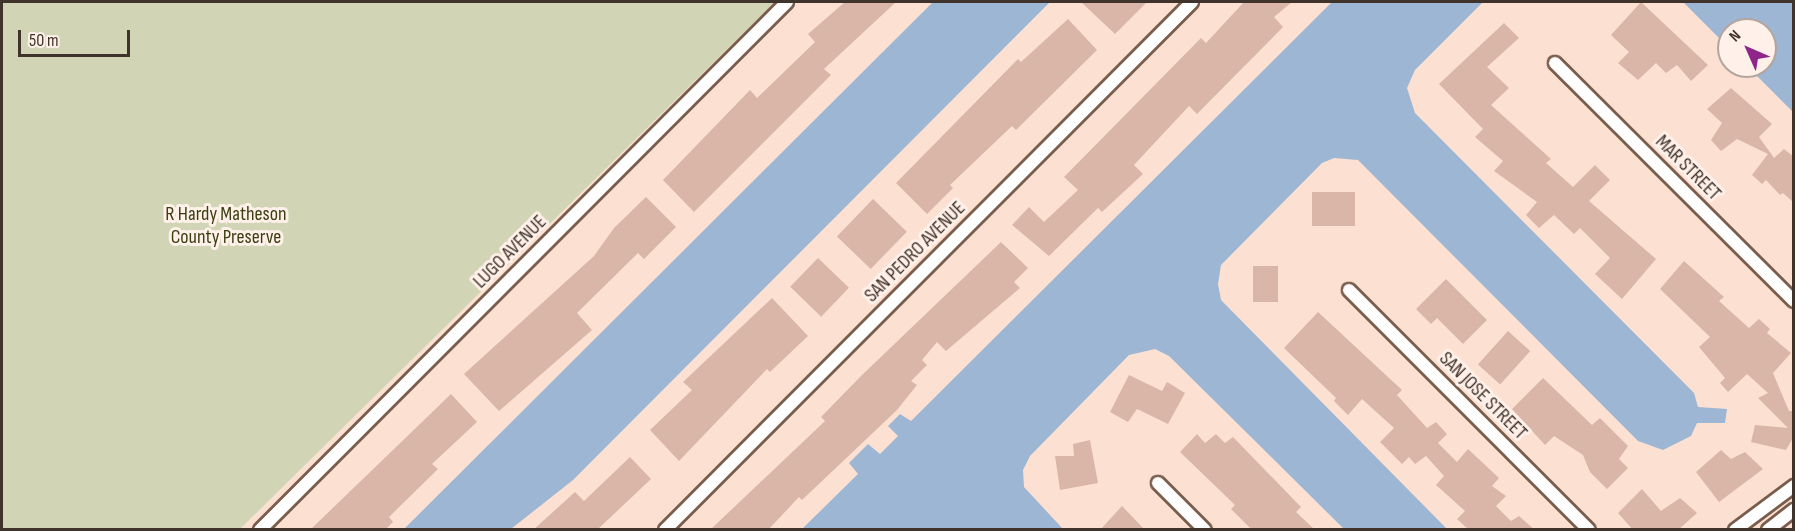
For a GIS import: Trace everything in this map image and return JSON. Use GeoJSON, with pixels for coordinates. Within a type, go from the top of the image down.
{"type":"FeatureCollection","features":[{"type":"Feature","properties":{"kind":"street","name":"LUGO AVENUE"},"geometry":{"type":"LineString","coordinates":[[260,530],[787,2]]}},
{"type":"Feature","properties":{"kind":"street","name":"SAN PEDRO AVENUE"},"geometry":{"type":"LineString","coordinates":[[665,530],[1192,2]]}},
{"type":"Feature","properties":{"kind":"street","name":"MAR STREET"},"geometry":{"type":"LineString","coordinates":[[1555,63],[1794,301]]}},
{"type":"Feature","properties":{"kind":"street","name":"SAN JOSE STREET"},"geometry":{"type":"LineString","coordinates":[[1349,290],[1589,530]]}},
{"type":"Feature","properties":{"kind":"street"},"geometry":{"type":"LineString","coordinates":[[1158,483],[1205,530]]}},
{"type":"Feature","properties":{"kind":"street"},"geometry":{"type":"LineString","coordinates":[[1735,530],[1794,486]]}},
{"type":"Feature","properties":{"kind":"street"},"geometry":{"type":"LineString","coordinates":[[1768,530],[1794,510]]}},
{"type":"Feature","properties":{"kind":"green space","name":"R Hardy Matheson County Preserve"},"geometry":{"type":"Polygon","coordinates":[[[2,2],[775,2],[239,530],[2,529],[2,2]]]}},
{"type":"Feature","properties":{"kind":"water"},"geometry":{"type":"Polygon","coordinates":[[[933,2],[1050,2],[573,480],[511,529],[404,529],[933,2]]]}},
{"type":"Feature","properties":{"kind":"water"},"geometry":{"type":"Polygon","coordinates":[[[1332,2],[1483,2],[1415,70],[1407,88],[1415,113],[1694,393],[1698,407],[1727,409],[1725,423],[1697,423],[1691,436],[1663,450],[1638,441],[1358,160],[1334,158],[1322,163],[1221,265],[1218,284],[1221,300],[1447,529],[1344,529],[1169,356],[1155,349],[1129,355],[1030,456],[1023,470],[1024,487],[1063,529],[802,529],[858,474],[849,463],[868,444],[880,454],[898,436],[888,426],[900,414],[911,421],[1332,2]]]}},
{"type":"Feature","properties":{"kind":"water"},"geometry":{"type":"Polygon","coordinates":[[[1683,2],[1793,2],[1793,112],[1759,78],[1777,78],[1777,18],[1717,18],[1717,36],[1683,2]]]}},
{"type":"Feature","properties":{"kind":"building"},"geometry":{"type":"Polygon","coordinates":[[[845,2],[896,2],[824,69],[831,75],[694,212],[663,180],[750,90],[757,98],[815,42],[808,34],[845,2]]]}},
{"type":"Feature","properties":{"kind":"building"},"geometry":{"type":"Polygon","coordinates":[[[1081,2],[1147,2],[1115,34],[1081,2]]]}},
{"type":"Feature","properties":{"kind":"building"},"geometry":{"type":"Polygon","coordinates":[[[1244,2],[1292,2],[1274,17],[1283,27],[1197,114],[1189,106],[1134,165],[1143,174],[1102,212],[1098,208],[1049,256],[1012,225],[1029,207],[1044,222],[1078,190],[1064,177],[1201,38],[1206,43],[1244,2]]]}},
{"type":"Feature","properties":{"kind":"building"},"geometry":{"type":"Polygon","coordinates":[[[1641,2],[1708,65],[1691,81],[1677,65],[1666,73],[1656,63],[1638,80],[1618,63],[1629,52],[1611,35],[1641,2]]]}},
{"type":"Feature","properties":{"kind":"building"},"geometry":{"type":"Polygon","coordinates":[[[1068,19],[1097,50],[1016,130],[1012,126],[950,185],[953,188],[927,214],[896,183],[1018,59],[1021,62],[1068,19]]]}},
{"type":"Feature","properties":{"kind":"building"},"geometry":{"type":"Polygon","coordinates":[[[1504,23],[1519,38],[1487,67],[1509,88],[1491,105],[1551,159],[1546,163],[1573,187],[1595,165],[1610,180],[1589,201],[1656,259],[1622,299],[1595,274],[1610,258],[1580,228],[1574,234],[1554,215],[1539,228],[1526,215],[1537,202],[1494,171],[1503,161],[1475,137],[1483,129],[1439,84],[1504,23]]]}},
{"type":"Feature","properties":{"kind":"building"},"geometry":{"type":"Polygon","coordinates":[[[1731,88],[1772,124],[1759,137],[1774,158],[1784,149],[1794,157],[1794,203],[1783,193],[1780,195],[1766,180],[1762,184],[1752,175],[1768,154],[1737,139],[1721,151],[1711,140],[1722,123],[1707,109],[1731,88]]]}},
{"type":"Feature","properties":{"kind":"building"},"geometry":{"type":"Polygon","coordinates":[[[1312,192],[1355,192],[1355,226],[1312,226],[1312,192]]]}},
{"type":"Feature","properties":{"kind":"building"},"geometry":{"type":"Polygon","coordinates":[[[646,197],[676,227],[644,259],[638,253],[577,313],[592,330],[499,411],[464,374],[594,256],[614,228],[646,197]]]}},
{"type":"Feature","properties":{"kind":"building"},"geometry":{"type":"Polygon","coordinates":[[[873,199],[907,232],[871,269],[837,236],[873,199]]]}},
{"type":"Feature","properties":{"kind":"building"},"geometry":{"type":"Polygon","coordinates":[[[1001,242],[1028,268],[1014,282],[1020,288],[946,351],[937,342],[922,360],[927,365],[911,381],[917,385],[897,410],[802,500],[799,497],[768,530],[710,530],[825,421],[821,417],[861,376],[1001,242]]]}},
{"type":"Feature","properties":{"kind":"building"},"geometry":{"type":"Polygon","coordinates":[[[818,258],[849,288],[821,317],[790,287],[818,258]]]}},
{"type":"Feature","properties":{"kind":"building"},"geometry":{"type":"Polygon","coordinates":[[[1684,261],[1724,297],[1719,301],[1749,328],[1759,319],[1770,329],[1767,333],[1791,353],[1773,373],[1789,411],[1794,411],[1794,436],[1786,450],[1751,442],[1755,425],[1788,428],[1758,398],[1768,393],[1747,374],[1728,392],[1720,383],[1725,378],[1699,347],[1710,337],[1660,289],[1684,261]]]}},
{"type":"Feature","properties":{"kind":"building"},"geometry":{"type":"Polygon","coordinates":[[[1253,266],[1278,266],[1278,302],[1253,302],[1253,266]]]}},
{"type":"Feature","properties":{"kind":"building"},"geometry":{"type":"Polygon","coordinates":[[[1446,279],[1487,320],[1463,344],[1437,318],[1431,324],[1416,309],[1446,279]]]}},
{"type":"Feature","properties":{"kind":"building"},"geometry":{"type":"Polygon","coordinates":[[[772,298],[808,336],[770,372],[767,369],[679,461],[650,430],[692,390],[683,382],[772,298]]]}},
{"type":"Feature","properties":{"kind":"building"},"geometry":{"type":"Polygon","coordinates":[[[1318,312],[1402,390],[1397,395],[1427,428],[1436,422],[1447,434],[1438,443],[1457,462],[1468,449],[1499,478],[1492,486],[1506,496],[1496,506],[1511,521],[1519,516],[1535,530],[1469,530],[1457,519],[1465,511],[1436,485],[1444,476],[1426,456],[1415,464],[1409,457],[1402,464],[1380,442],[1394,428],[1362,399],[1348,415],[1334,401],[1336,398],[1284,348],[1318,312]]]}},
{"type":"Feature","properties":{"kind":"building"},"geometry":{"type":"Polygon","coordinates":[[[1508,331],[1530,351],[1500,385],[1478,364],[1508,331]]]}},
{"type":"Feature","properties":{"kind":"building"},"geometry":{"type":"Polygon","coordinates":[[[1129,375],[1162,391],[1167,382],[1185,393],[1168,424],[1137,409],[1128,422],[1110,412],[1129,375]]]}},
{"type":"Feature","properties":{"kind":"building"},"geometry":{"type":"Polygon","coordinates":[[[1543,378],[1592,425],[1600,418],[1628,446],[1619,459],[1628,468],[1607,489],[1590,472],[1583,455],[1554,436],[1545,445],[1512,409],[1543,378]]]}},
{"type":"Feature","properties":{"kind":"building"},"geometry":{"type":"Polygon","coordinates":[[[451,394],[477,422],[432,464],[438,469],[389,517],[393,522],[385,530],[310,530],[451,394]]]}},
{"type":"Feature","properties":{"kind":"building"},"geometry":{"type":"Polygon","coordinates":[[[1197,434],[1205,443],[1216,434],[1225,443],[1233,437],[1301,507],[1296,512],[1315,530],[1252,530],[1231,509],[1235,505],[1180,452],[1197,434]]]}},
{"type":"Feature","properties":{"kind":"building"},"geometry":{"type":"Polygon","coordinates":[[[1090,440],[1098,483],[1060,490],[1055,456],[1074,456],[1073,444],[1090,440]]]}},
{"type":"Feature","properties":{"kind":"building"},"geometry":{"type":"Polygon","coordinates":[[[1721,450],[1731,459],[1745,452],[1763,469],[1719,502],[1696,472],[1721,450]]]}},
{"type":"Feature","properties":{"kind":"building"},"geometry":{"type":"Polygon","coordinates":[[[630,457],[651,479],[597,530],[533,530],[575,492],[584,501],[630,457]]]}},
{"type":"Feature","properties":{"kind":"building"},"geometry":{"type":"Polygon","coordinates":[[[1642,489],[1661,511],[1680,498],[1697,513],[1678,530],[1633,530],[1618,513],[1642,489]]]}},
{"type":"Feature","properties":{"kind":"building"},"geometry":{"type":"Polygon","coordinates":[[[1122,506],[1145,530],[1100,530],[1122,506]]]}}]}
